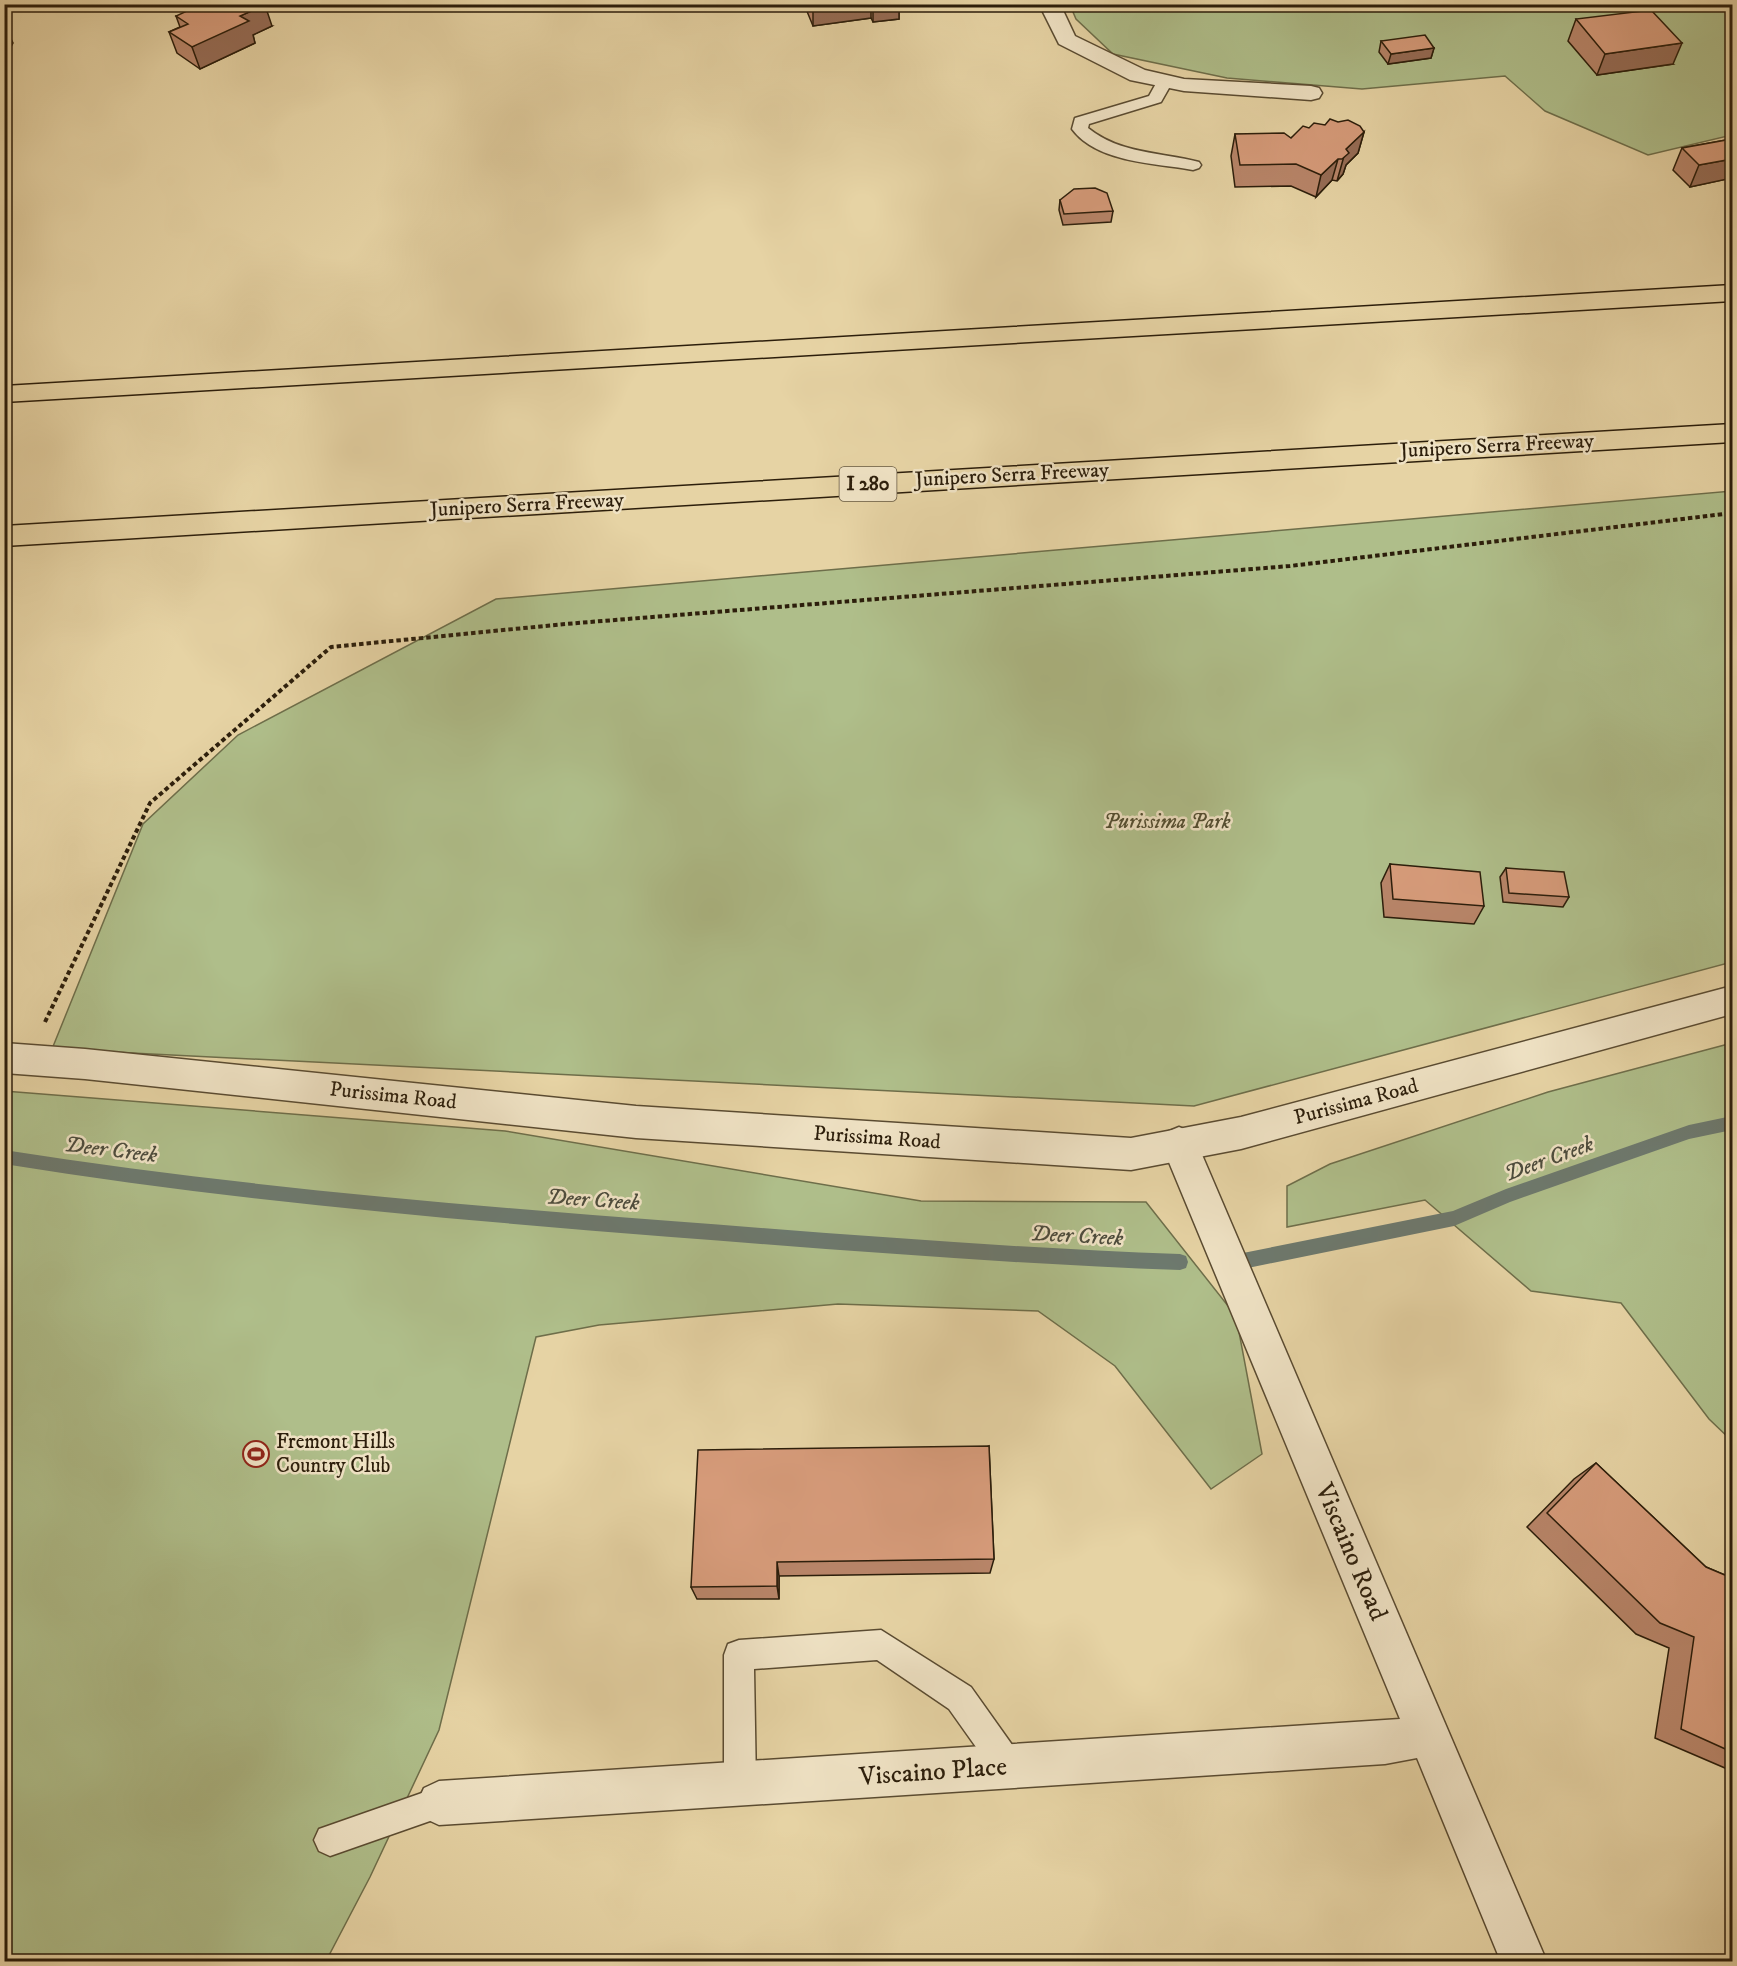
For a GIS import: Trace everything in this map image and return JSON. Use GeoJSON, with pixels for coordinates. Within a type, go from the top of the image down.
{"type":"FeatureCollection","features":[{"type":"Feature","properties":{"kind":"highway"},"geometry":{"type":"LineString","coordinates":[[4,394],[1732,293]]}},
{"type":"Feature","properties":{"kind":"highway","name":"Junipero Serra Freeway"},"geometry":{"type":"LineString","coordinates":[[4,536],[1732,433]]}},
{"type":"Feature","properties":{"kind":"street"},"geometry":{"type":"LineString","coordinates":[[1050,4],[1066,40],[1138,75],[1184,85],[1311,93]]}},
{"type":"Feature","properties":{"kind":"street","name":"Purissima Road"},"geometry":{"type":"LineString","coordinates":[[16,1059],[85,1064],[636,1122],[1131,1154],[1179,1143],[1241,1133],[1732,1000]]}},
{"type":"Feature","properties":{"kind":"street","name":"Viscaino Road"},"geometry":{"type":"LineString","coordinates":[[1179,1143],[1524,1962]]}},
{"type":"Feature","properties":{"kind":"street","name":"Viscaino Place"},"geometry":{"type":"LineString","coordinates":[[439,1803],[1385,1743],[1427,1735]]}},
{"type":"Feature","properties":{"kind":"lane"},"geometry":{"type":"LineString","coordinates":[[1165,81],[1155,99],[1094,115],[1081,121],[1080,129],[1090,140],[1108,148],[1193,165]]}},
{"type":"Feature","properties":{"kind":"lane"},"geometry":{"type":"LineString","coordinates":[[740,1785],[739,1655],[857,1647],[881,1646],[960,1698],[1009,1767]]}},
{"type":"Feature","properties":{"kind":"lane"},"geometry":{"type":"LineString","coordinates":[[330,1840],[439,1803]]}},
{"type":"Feature","properties":{"kind":"path"},"geometry":{"type":"LineString","coordinates":[[16,1059],[150,803],[331,647],[565,624],[1290,566],[1732,513]]}},
{"type":"Feature","properties":{"kind":"green space"},"geometry":{"type":"Polygon","coordinates":[[[1228,4],[1233,7],[1237,4],[1732,5],[1732,135],[1648,155],[1545,111],[1505,76],[1362,89],[1227,78],[1113,54],[1076,19],[1070,5],[1228,4]]]}},
{"type":"Feature","properties":{"kind":"green space","name":"Purissima Park"},"geometry":{"type":"Polygon","coordinates":[[[1732,491],[1732,962],[1194,1106],[52,1049],[143,824],[238,735],[496,599],[1732,491]]]}},
{"type":"Feature","properties":{"kind":"green space"},"geometry":{"type":"Polygon","coordinates":[[[1732,1043],[1732,1441],[1709,1419],[1621,1303],[1531,1291],[1425,1200],[1287,1227],[1287,1186],[1330,1164],[1548,1092],[1732,1043]]]}},
{"type":"Feature","properties":{"kind":"green space","name":"Fremont Hills Country Club"},"geometry":{"type":"Polygon","coordinates":[[[4,1091],[505,1131],[921,1201],[1146,1202],[1236,1316],[1262,1454],[1211,1489],[1115,1366],[1038,1311],[838,1304],[599,1325],[536,1337],[439,1730],[370,1877],[326,1961],[5,1961],[4,1091]]]}},
{"type":"Feature","properties":{"kind":"building"},"geometry":{"type":"Polygon","coordinates":[[[202,4],[265,5],[240,16],[249,21],[192,47],[169,32],[188,24],[176,16],[202,4]]]}},
{"type":"Feature","properties":{"kind":"building"},"geometry":{"type":"Polygon","coordinates":[[[1651,10],[1682,43],[1605,54],[1576,19],[1651,10]]]}},
{"type":"Feature","properties":{"kind":"building"},"geometry":{"type":"Polygon","coordinates":[[[1425,35],[1434,48],[1391,54],[1381,41],[1425,35]]]}},
{"type":"Feature","properties":{"kind":"building"},"geometry":{"type":"Polygon","coordinates":[[[1330,119],[1338,122],[1348,120],[1360,126],[1364,132],[1346,149],[1349,153],[1342,159],[1338,159],[1321,175],[1296,164],[1240,165],[1235,134],[1284,133],[1291,138],[1303,126],[1309,128],[1314,123],[1325,125],[1330,119]]]}},
{"type":"Feature","properties":{"kind":"building"},"geometry":{"type":"Polygon","coordinates":[[[1732,139],[1732,159],[1699,165],[1682,148],[1732,139]]]}},
{"type":"Feature","properties":{"kind":"building"},"geometry":{"type":"Polygon","coordinates":[[[1095,188],[1107,193],[1113,211],[1064,214],[1060,200],[1074,189],[1095,188]]]}},
{"type":"Feature","properties":{"kind":"building"},"geometry":{"type":"Polygon","coordinates":[[[1390,864],[1480,872],[1484,906],[1393,899],[1390,864]]]}},
{"type":"Feature","properties":{"kind":"building"},"geometry":{"type":"Polygon","coordinates":[[[1506,868],[1564,872],[1569,897],[1509,893],[1506,868]]]}},
{"type":"Feature","properties":{"kind":"building"},"geometry":{"type":"Polygon","coordinates":[[[989,1446],[994,1559],[777,1562],[777,1586],[691,1587],[698,1450],[989,1446]]]}},
{"type":"Feature","properties":{"kind":"building"},"geometry":{"type":"Polygon","coordinates":[[[1596,1463],[1706,1567],[1732,1578],[1732,1752],[1681,1729],[1694,1637],[1660,1623],[1547,1513],[1596,1463]]]}},
{"type":"Feature","properties":{"kind":"waterway","name":"Deer Creek"},"geometry":{"type":"LineString","coordinates":[[1238,1262],[1454,1218],[1506,1196],[1689,1132],[1732,1123]]}},
{"type":"Feature","properties":{"kind":"waterway","name":"Deer Creek"},"geometry":{"type":"LineString","coordinates":[[4,1157],[170,1182],[420,1209],[1053,1257],[1180,1262]]}},
{"type":"Feature","properties":{"kind":"place","name":"Fremont Hills Country Club"},"geometry":{"type":"Point","coordinates":[256,1454]}}]}
